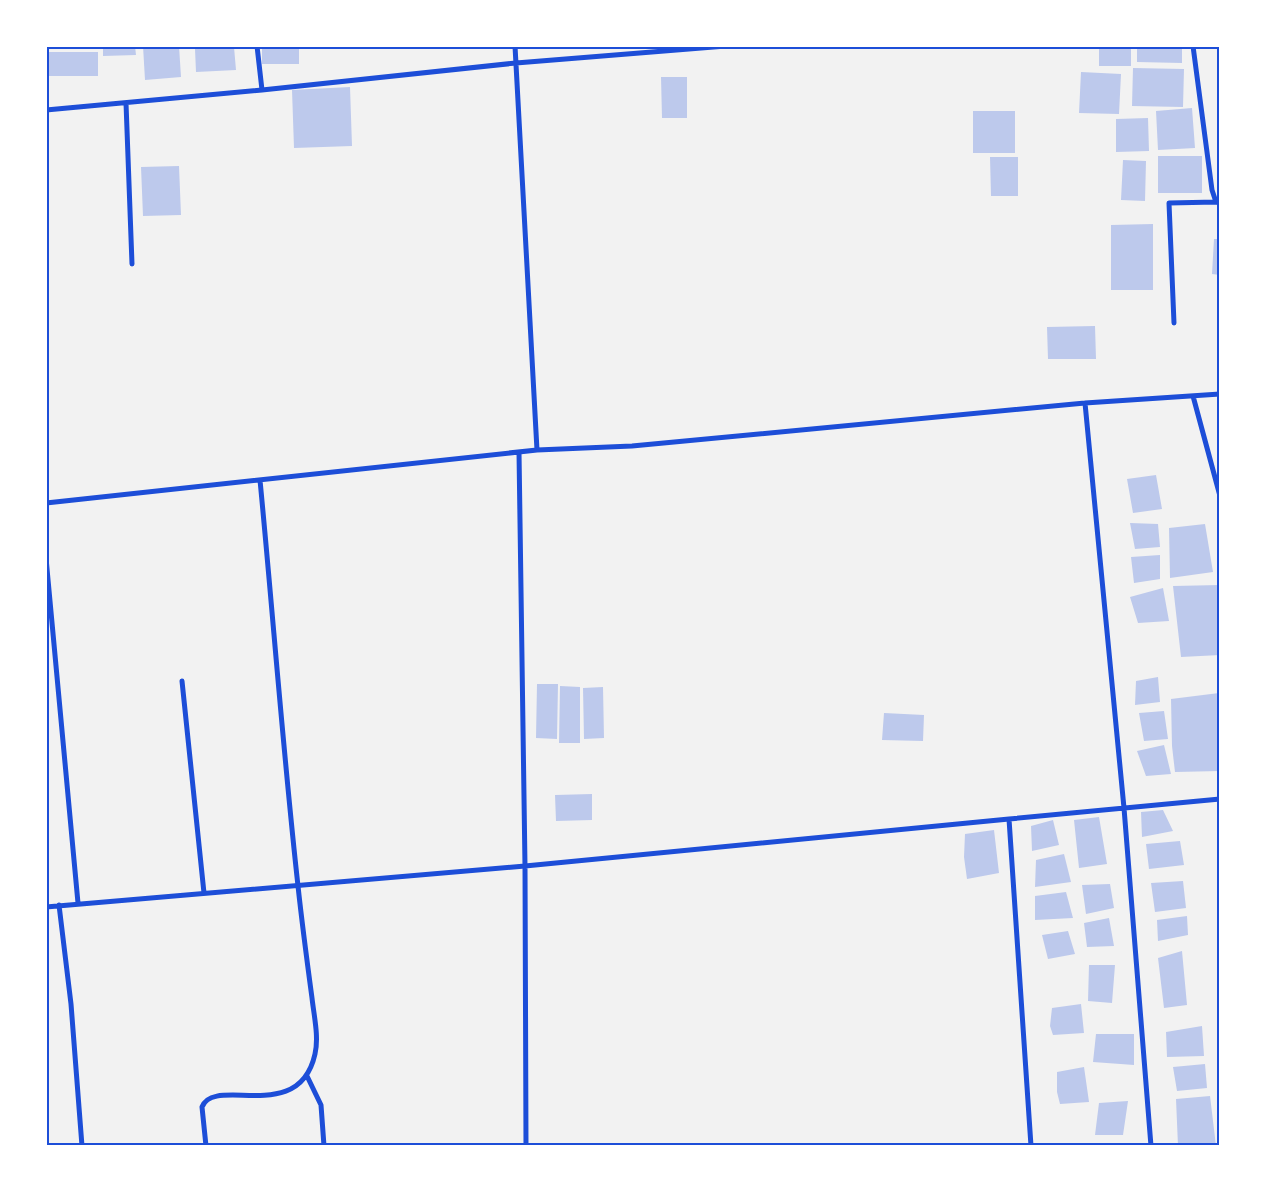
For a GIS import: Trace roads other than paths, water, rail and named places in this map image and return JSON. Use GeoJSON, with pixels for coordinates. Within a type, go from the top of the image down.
{"type":"FeatureCollection","features":[{"type":"Feature","properties":{"kind":"street"},"geometry":{"type":"LineString","coordinates":[[257,46],[262,90]]}},
{"type":"Feature","properties":{"kind":"street"},"geometry":{"type":"LineString","coordinates":[[515,46],[537,450]]}},
{"type":"Feature","properties":{"kind":"street"},"geometry":{"type":"LineString","coordinates":[[46,110],[262,90],[516,63],[726,46]]}},
{"type":"Feature","properties":{"kind":"street"},"geometry":{"type":"LineString","coordinates":[[1174,323],[1170,203],[1218,203],[1212,190],[1193,46]]}},
{"type":"Feature","properties":{"kind":"street"},"geometry":{"type":"LineString","coordinates":[[126,102],[132,264]]}},
{"type":"Feature","properties":{"kind":"street"},"geometry":{"type":"LineString","coordinates":[[46,503],[537,450],[632,446],[1086,403],[1220,394]]}},
{"type":"Feature","properties":{"kind":"street"},"geometry":{"type":"LineString","coordinates":[[1192,396],[1220,496]]}},
{"type":"Feature","properties":{"kind":"street"},"geometry":{"type":"LineString","coordinates":[[1086,403],[1124,808],[1151,1146]]}},
{"type":"Feature","properties":{"kind":"street"},"geometry":{"type":"LineString","coordinates":[[519,452],[525,866],[526,1146]]}},
{"type":"Feature","properties":{"kind":"street"},"geometry":{"type":"LineString","coordinates":[[206,1146],[203,1103],[210,1098],[222,1096],[282,1094],[297,1088],[307,1076],[316,1054],[316,1029],[298,885],[260,480]]}},
{"type":"Feature","properties":{"kind":"street"},"geometry":{"type":"LineString","coordinates":[[46,558],[78,903]]}},
{"type":"Feature","properties":{"kind":"street"},"geometry":{"type":"LineString","coordinates":[[182,681],[204,893]]}},
{"type":"Feature","properties":{"kind":"street"},"geometry":{"type":"LineString","coordinates":[[46,907],[525,866],[1220,799]]}},
{"type":"Feature","properties":{"kind":"street"},"geometry":{"type":"LineString","coordinates":[[1009,819],[1030,1146]]}},
{"type":"Feature","properties":{"kind":"street"},"geometry":{"type":"LineString","coordinates":[[59,905],[71,1004],[82,1146]]}},
{"type":"Feature","properties":{"kind":"street"},"geometry":{"type":"LineString","coordinates":[[307,1076],[321,1106],[324,1146]]}}]}
